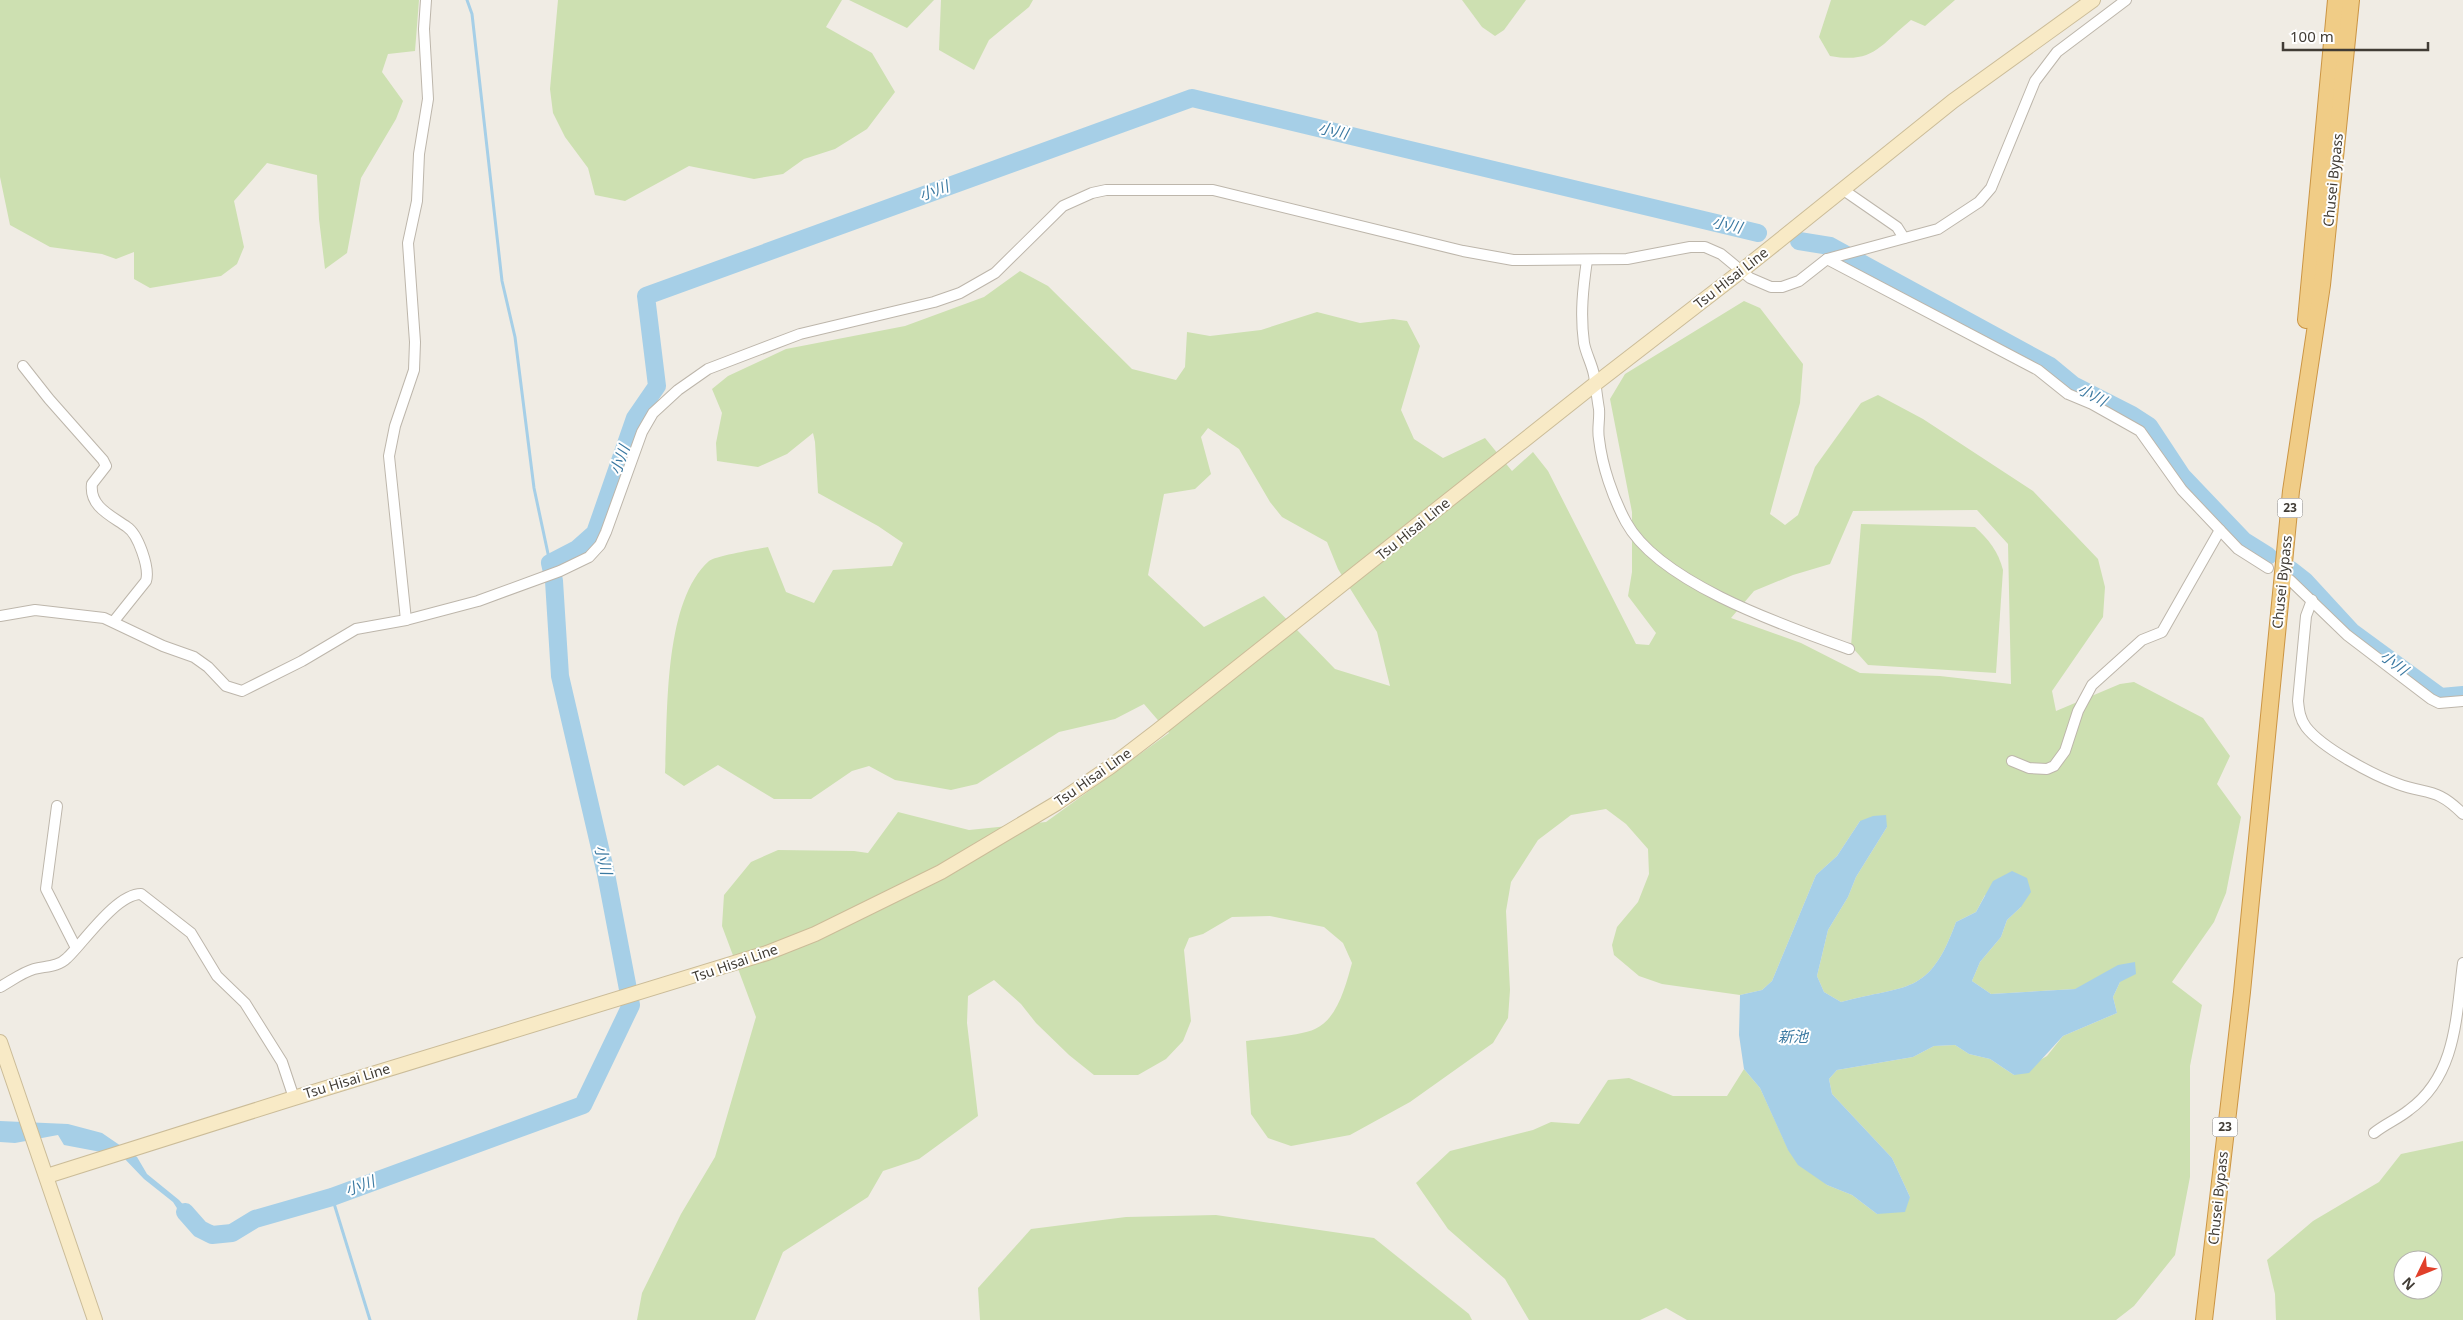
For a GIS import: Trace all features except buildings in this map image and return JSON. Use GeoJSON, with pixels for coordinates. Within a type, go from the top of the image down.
{"type":"FeatureCollection","features":[{"type":"Feature","properties":{"kind":"highway","name":"Chusei Bypass"},"geometry":{"type":"LineString","coordinates":[[2238,1016],[2237,982],[2310,281],[2336,0]]}},
{"type":"Feature","properties":{"kind":"highway","name":"Chusei Bypass"},"geometry":{"type":"LineString","coordinates":[[2205,1314],[2258,835],[2291,491],[2322,285],[2351,0]]}},
{"type":"Feature","properties":{"kind":"main road","name":"Tsu Hisai Line"},"geometry":{"type":"LineString","coordinates":[[47,1176],[767,953],[814,934],[941,872],[1019,827],[1110,766],[1740,272],[1953,101],[2093,0]]}},
{"type":"Feature","properties":{"kind":"main road"},"geometry":{"type":"LineString","coordinates":[[0,1042],[41,1157],[95,1320]]}},
{"type":"Feature","properties":{"kind":"street"},"geometry":{"type":"LineString","coordinates":[[406,620],[389,456],[395,426],[414,370],[408,243],[417,201],[419,154],[428,99],[424,29],[426,0]]}},
{"type":"Feature","properties":{"kind":"street"},"geometry":{"type":"LineString","coordinates":[[0,616],[35,610],[104,618],[114,621],[163,646],[194,657],[208,667],[226,686],[242,691],[356,629],[406,620],[478,601],[560,571],[588,556],[600,545],[625,483],[642,432],[653,413],[678,390],[708,369],[800,334],[934,302],[960,293],[996,274],[1063,206],[1092,193],[1140,189],[1213,190],[1463,252],[1513,260],[1627,260],[1669,253],[1690,247],[1705,247],[1721,254],[1740,272],[1771,287],[1782,287],[1800,281],[1826,259],[1938,229],[1979,202],[1991,188],[2035,81],[2057,52],[2126,0]]}},
{"type":"Feature","properties":{"kind":"street"},"geometry":{"type":"LineString","coordinates":[[2068,18],[2074,39]]}},
{"type":"Feature","properties":{"kind":"street"},"geometry":{"type":"LineString","coordinates":[[1842,189],[1897,227],[1904,238]]}},
{"type":"Feature","properties":{"kind":"street"},"geometry":{"type":"LineString","coordinates":[[1826,259],[2038,370],[2068,394],[2092,404],[2140,431],[2182,490],[2245,554],[2268,568]]}},
{"type":"Feature","properties":{"kind":"street"},"geometry":{"type":"LineString","coordinates":[[1586,260],[1581,310],[1584,345],[1595,384],[1599,411],[1598,439],[1609,481],[1625,521],[1638,541],[1652,555],[1688,579],[1770,620],[1849,649]]}},
{"type":"Feature","properties":{"kind":"street"},"geometry":{"type":"LineString","coordinates":[[23,366],[49,399],[103,460],[106,466],[92,484],[94,498],[107,514],[129,527],[144,556],[148,576],[114,621]]}},
{"type":"Feature","properties":{"kind":"street"},"geometry":{"type":"LineString","coordinates":[[2012,761],[2029,768],[2047,769],[2054,766],[2065,751],[2078,711],[2092,685],[2142,640],[2162,632],[2220,530]]}},
{"type":"Feature","properties":{"kind":"street"},"geometry":{"type":"LineString","coordinates":[[2290,580],[2347,635],[2431,699],[2443,703],[2463,701]]}},
{"type":"Feature","properties":{"kind":"street"},"geometry":{"type":"LineString","coordinates":[[2312,600],[2306,616],[2298,701],[2300,713],[2307,728],[2317,739],[2372,773],[2398,784],[2442,796],[2463,814]]}},
{"type":"Feature","properties":{"kind":"street"},"geometry":{"type":"LineString","coordinates":[[57,806],[46,889],[76,948]]}},
{"type":"Feature","properties":{"kind":"street"},"geometry":{"type":"LineString","coordinates":[[0,987],[33,970],[60,963],[92,929],[128,896],[140,894],[147,897],[191,933],[217,976],[245,1003],[282,1062],[294,1098]]}},
{"type":"Feature","properties":{"kind":"street"},"geometry":{"type":"LineString","coordinates":[[2374,1133],[2410,1110],[2432,1086],[2448,1061],[2463,963]]}},
{"type":"Feature","properties":{"kind":"green space"},"geometry":{"type":"Polygon","coordinates":[[[0,0],[419,0],[415,51],[388,54],[382,72],[403,101],[396,119],[361,178],[347,253],[325,269],[319,219],[317,175],[267,163],[234,201],[244,247],[237,264],[221,276],[150,288],[134,279],[134,252],[116,259],[102,254],[50,247],[10,225],[0,177],[0,0]]]}},
{"type":"Feature","properties":{"kind":"green space"},"geometry":{"type":"Polygon","coordinates":[[[558,0],[842,0],[826,27],[872,53],[895,92],[867,129],[835,149],[804,159],[783,174],[754,179],[689,166],[625,201],[595,195],[588,168],[565,137],[553,113],[550,89],[558,0]]]}},
{"type":"Feature","properties":{"kind":"green space"},"geometry":{"type":"Polygon","coordinates":[[[849,0],[934,0],[907,28],[849,0]]]}},
{"type":"Feature","properties":{"kind":"green space"},"geometry":{"type":"Polygon","coordinates":[[[941,0],[1033,0],[1029,7],[989,40],[974,70],[939,50],[941,0]]]}},
{"type":"Feature","properties":{"kind":"green space"},"geometry":{"type":"Polygon","coordinates":[[[1462,0],[1526,0],[1504,30],[1495,36],[1482,27],[1462,0]]]}},
{"type":"Feature","properties":{"kind":"green space"},"geometry":{"type":"Polygon","coordinates":[[[1831,0],[1955,0],[1925,26],[1911,20],[1867,55],[1845,58],[1830,56],[1819,37],[1831,0]]]}},
{"type":"Feature","properties":{"kind":"green space"},"geometry":{"type":"Polygon","coordinates":[[[1020,271],[1048,286],[1132,369],[1176,380],[1185,367],[1187,332],[1210,336],[1261,330],[1317,312],[1360,323],[1393,319],[1407,321],[1420,346],[1401,410],[1414,439],[1443,458],[1485,438],[1512,471],[1533,452],[1548,471],[1636,644],[1649,645],[1656,633],[1628,596],[1632,572],[1632,512],[1610,399],[1625,374],[1744,301],[1760,308],[1803,364],[1800,403],[1770,514],[1785,525],[1798,515],[1815,467],[1861,403],[1878,395],[1923,419],[2033,491],[2098,559],[2105,587],[2103,617],[2052,691],[2056,711],[2120,684],[2134,682],[2203,718],[2230,756],[2217,784],[2241,817],[2226,893],[2214,922],[2172,982],[2202,1005],[2190,1066],[2190,1177],[2175,1255],[2134,1306],[2116,1320],[1687,1320],[1666,1308],[1640,1320],[1529,1320],[1505,1279],[1448,1229],[1416,1183],[1450,1151],[1533,1130],[1551,1122],[1579,1124],[1608,1080],[1629,1078],[1673,1096],[1727,1096],[1744,1069],[1760,1088],[1788,1149],[1827,1185],[1852,1195],[1877,1214],[1910,1197],[1892,1158],[1832,1094],[1829,1079],[1837,1070],[1913,1057],[1934,1046],[1955,1045],[1969,1054],[1990,1059],[2014,1075],[2047,1056],[2063,1036],[2117,1013],[2113,997],[2120,982],[2075,989],[1991,994],[1972,981],[1980,962],[2001,937],[2007,920],[2021,907],[1985,895],[1976,912],[1956,922],[1936,964],[1925,976],[1899,989],[1841,1002],[1824,992],[1817,976],[1828,930],[1848,897],[1856,877],[1887,827],[1860,821],[1837,856],[1816,875],[1772,981],[1762,990],[1740,995],[1662,984],[1639,976],[1614,955],[1612,945],[1617,927],[1638,902],[1649,874],[1648,849],[1626,824],[1606,809],[1571,815],[1538,840],[1511,882],[1506,911],[1510,990],[1508,1018],[1493,1043],[1410,1102],[1350,1135],[1291,1146],[1268,1138],[1251,1114],[1246,1041],[1309,1031],[1323,1024],[1330,1017],[1340,1000],[1352,963],[1343,943],[1324,927],[1270,916],[1232,917],[1203,934],[1189,938],[1184,950],[1191,1021],[1183,1041],[1166,1059],[1138,1075],[1094,1075],[1069,1055],[1036,1023],[1021,1004],[994,980],[968,996],[967,1023],[978,1116],[919,1159],[883,1171],[868,1197],[783,1252],[755,1320],[637,1320],[642,1293],[681,1214],[715,1157],[756,1017],[722,926],[724,895],[751,862],[778,850],[854,851],[868,853],[898,812],[969,830],[1046,822],[1169,733],[1144,704],[1115,719],[1059,732],[977,784],[951,790],[895,780],[869,766],[852,771],[811,799],[774,799],[718,765],[684,786],[665,773],[668,691],[676,631],[683,603],[694,579],[709,561],[727,555],[768,547],[786,592],[814,603],[833,570],[892,566],[903,543],[878,526],[818,493],[813,433],[787,454],[758,467],[717,461],[716,443],[722,413],[712,389],[728,376],[786,349],[905,326],[984,297],[1020,271]],[[1208,428],[1201,437],[1211,474],[1195,489],[1164,494],[1148,575],[1204,627],[1264,596],[1335,669],[1390,686],[1377,632],[1338,569],[1327,542],[1282,517],[1270,502],[1239,449],[1208,428]],[[1977,510],[1853,511],[1830,564],[1793,575],[1754,591],[1731,618],[1801,643],[1860,673],[1940,676],[2011,684],[2008,544],[1977,510]]]}},
{"type":"Feature","properties":{"kind":"green space"},"geometry":{"type":"Polygon","coordinates":[[[1861,524],[1975,527],[1985,537],[1996,551],[2003,570],[1996,673],[1868,665],[1851,646],[1861,524]]]}},
{"type":"Feature","properties":{"kind":"green space"},"geometry":{"type":"Polygon","coordinates":[[[2463,1141],[2463,1320],[2276,1320],[2275,1294],[2267,1260],[2313,1221],[2379,1182],[2401,1154],[2463,1141]]]}},
{"type":"Feature","properties":{"kind":"green space"},"geometry":{"type":"Polygon","coordinates":[[[1216,1215],[1374,1238],[1469,1314],[1472,1320],[980,1320],[978,1288],[1031,1229],[1126,1217],[1216,1215]]]}},
{"type":"Feature","properties":{"kind":"water","name":"新池"},"geometry":{"type":"Polygon","coordinates":[[[1886,815],[1887,827],[1856,877],[1848,897],[1828,930],[1817,976],[1824,992],[1841,1002],[1899,989],[1925,976],[1936,964],[1956,922],[1976,912],[1993,881],[2012,871],[2027,878],[2031,892],[2021,907],[2007,920],[2001,937],[1980,962],[1972,981],[1991,994],[2075,989],[2118,965],[2135,962],[2136,974],[2120,982],[2113,997],[2117,1013],[2063,1036],[2029,1073],[2014,1075],[1990,1059],[1969,1054],[1955,1045],[1934,1046],[1913,1057],[1837,1070],[1829,1079],[1832,1094],[1892,1158],[1910,1197],[1905,1212],[1877,1214],[1852,1195],[1827,1185],[1798,1165],[1788,1150],[1760,1088],[1744,1069],[1739,1035],[1740,995],[1762,990],[1772,981],[1816,875],[1837,856],[1860,821],[1873,816],[1886,815]]]}},
{"type":"Feature","properties":{"kind":"water"},"geometry":{"type":"Polygon","coordinates":[[[0,1121],[68,1124],[102,1133],[137,1157],[147,1174],[179,1200],[202,1226],[196,1232],[189,1227],[173,1202],[144,1179],[122,1156],[64,1145],[58,1135],[15,1143],[0,1142],[0,1121]]]}},
{"type":"Feature","properties":{"kind":"waterway"},"geometry":{"type":"LineString","coordinates":[[467,0],[472,14],[502,281],[515,337],[534,488],[550,563]]}},
{"type":"Feature","properties":{"kind":"waterway","name":"小川"},"geometry":{"type":"LineString","coordinates":[[185,1212],[200,1229],[212,1235],[232,1233],[255,1219],[332,1197],[583,1105],[631,1005],[606,874],[560,676],[554,581],[550,563],[577,549],[595,533],[635,418],[657,386],[646,296],[1192,98],[1758,233]]}},
{"type":"Feature","properties":{"kind":"waterway","name":"小川"},"geometry":{"type":"LineString","coordinates":[[1799,241],[1830,246],[2050,366],[2073,385],[2132,415],[2149,426],[2182,476],[2244,541],[2268,556]]}},
{"type":"Feature","properties":{"kind":"waterway","name":"小川"},"geometry":{"type":"LineString","coordinates":[[2291,570],[2305,581],[2352,632],[2438,695],[2441,697],[2463,695]]}},
{"type":"Feature","properties":{"kind":"waterway"},"geometry":{"type":"LineString","coordinates":[[332,1197],[370,1320]]}}]}
